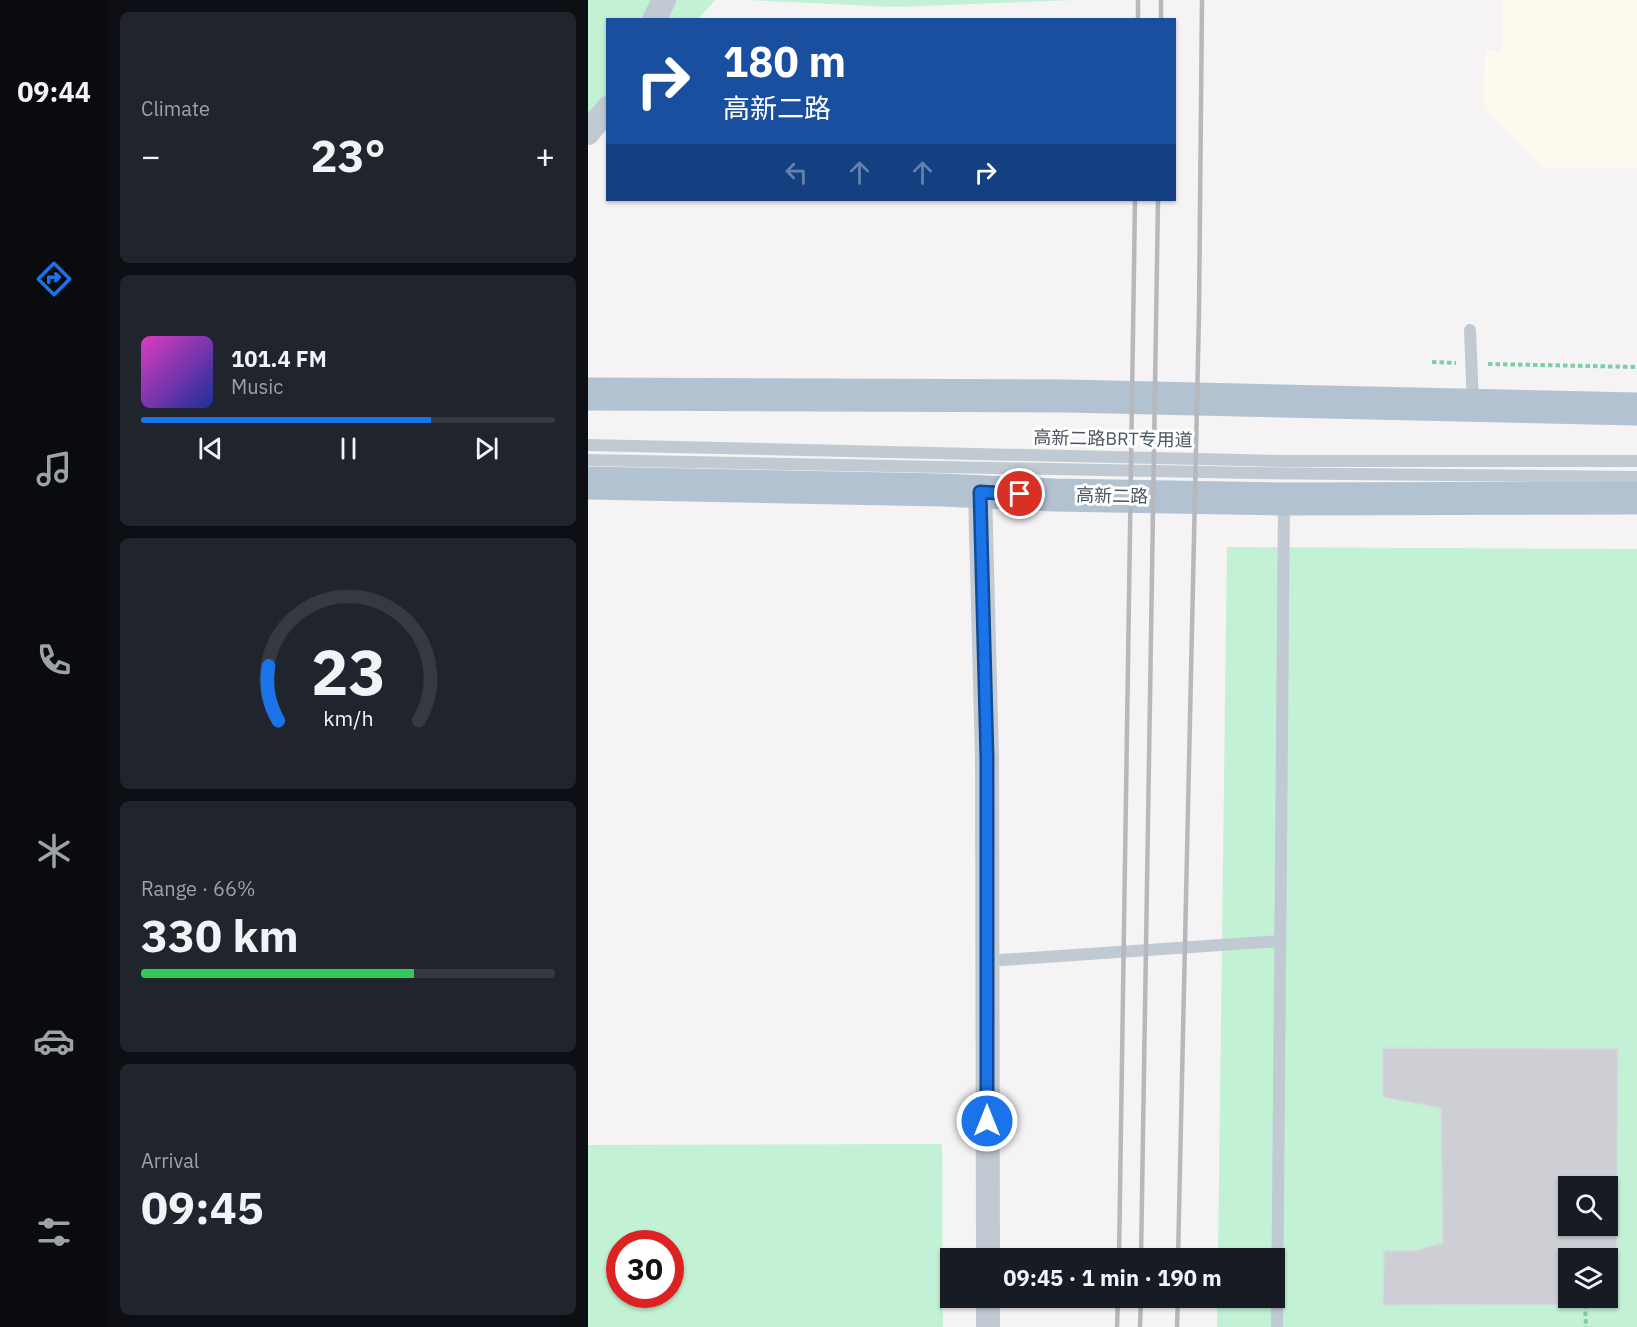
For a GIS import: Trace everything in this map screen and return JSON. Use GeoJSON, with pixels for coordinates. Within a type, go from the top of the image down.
{"type":"FeatureCollection","features":[{"type":"Feature","properties":{"kind":"main road"},"geometry":{"type":"LineString","coordinates":[[588,394],[1067,396],[1637,409]]}},
{"type":"Feature","properties":{"kind":"main road","name":"高新二路"},"geometry":{"type":"LineString","coordinates":[[588,483],[1284,499],[1637,498]]}},
{"type":"Feature","properties":{"kind":"street"},"geometry":{"type":"LineString","coordinates":[[655,18],[664,0]]}},
{"type":"Feature","properties":{"kind":"street"},"geometry":{"type":"LineString","coordinates":[[588,133],[606,110]]}},
{"type":"Feature","properties":{"kind":"street"},"geometry":{"type":"LineString","coordinates":[[980,492],[987,758],[988,1248]]}},
{"type":"Feature","properties":{"kind":"street"},"geometry":{"type":"LineString","coordinates":[[988,1308],[988,1327]]}},
{"type":"Feature","properties":{"kind":"lane"},"geometry":{"type":"LineString","coordinates":[[1470,330],[1473,407]]}},
{"type":"Feature","properties":{"kind":"lane","name":"高新二路BRT专用道"},"geometry":{"type":"LineString","coordinates":[[588,445],[1282,461],[1637,461]]}},
{"type":"Feature","properties":{"kind":"lane","name":"高新二路BRT专用道"},"geometry":{"type":"LineString","coordinates":[[588,460],[1242,473],[1637,477]]}},
{"type":"Feature","properties":{"kind":"lane"},"geometry":{"type":"LineString","coordinates":[[1278,1327],[1284,499]]}},
{"type":"Feature","properties":{"kind":"lane"},"geometry":{"type":"LineString","coordinates":[[987,961],[1280,941]]}},
{"type":"Feature","properties":{"kind":"path"},"geometry":{"type":"LineString","coordinates":[[1545,366],[1637,367]]}},
{"type":"Feature","properties":{"kind":"path"},"geometry":{"type":"LineString","coordinates":[[1585,1308],[1586,1327]]}},
{"type":"Feature","properties":{"kind":"shaded area"},"geometry":{"type":"Polygon","coordinates":[[[1502,0],[1637,0],[1637,168],[1544,168],[1484,108],[1485,50],[1501,51],[1502,0]]]}},
{"type":"Feature","properties":{"kind":"green space"},"geometry":{"type":"Polygon","coordinates":[[[588,0],[715,0],[699,18],[606,18],[606,124],[588,145],[588,0]]]}},
{"type":"Feature","properties":{"kind":"green space"},"geometry":{"type":"Polygon","coordinates":[[[748,0],[1074,0],[895,7],[748,0]]]}},
{"type":"Feature","properties":{"kind":"green space"},"geometry":{"type":"Polygon","coordinates":[[[1227,547],[1637,549],[1637,1327],[1217,1327],[1217,1308],[1285,1308],[1285,1248],[1218,1248],[1227,547]]]}},
{"type":"Feature","properties":{"kind":"green space"},"geometry":{"type":"Polygon","coordinates":[[[942,1144],[943,1248],[940,1248],[940,1308],[943,1308],[943,1327],[588,1327],[588,1145],[942,1144]]]}},
{"type":"Feature","properties":{"kind":"building"},"geometry":{"type":"Polygon","coordinates":[[[1383,1048],[1618,1049],[1617,1176],[1558,1176],[1558,1236],[1617,1236],[1616,1248],[1558,1248],[1558,1304],[1383,1305],[1384,1251],[1414,1251],[1443,1243],[1441,1108],[1383,1097],[1383,1048]]]}},
{"type":"Feature","properties":{"kind":"railway"},"geometry":{"type":"LineString","coordinates":[[1138,0],[1138,18]]}},
{"type":"Feature","properties":{"kind":"railway"},"geometry":{"type":"LineString","coordinates":[[1161,0],[1161,18]]}},
{"type":"Feature","properties":{"kind":"railway"},"geometry":{"type":"LineString","coordinates":[[1178,1248],[1199,313],[1202,0]]}},
{"type":"Feature","properties":{"kind":"railway"},"geometry":{"type":"LineString","coordinates":[[1119,1248],[1135,201]]}},
{"type":"Feature","properties":{"kind":"railway"},"geometry":{"type":"LineString","coordinates":[[1141,1248],[1158,201]]}},
{"type":"Feature","properties":{"kind":"railway"},"geometry":{"type":"LineString","coordinates":[[1117,1327],[1118,1308]]}},
{"type":"Feature","properties":{"kind":"railway"},"geometry":{"type":"LineString","coordinates":[[1140,1327],[1141,1308]]}},
{"type":"Feature","properties":{"kind":"railway"},"geometry":{"type":"LineString","coordinates":[[1177,1327],[1178,1308]]}},
{"type":"Feature","properties":{"kind":"route"},"geometry":{"type":"LineString","coordinates":[[987,1121],[987,758],[980,492],[1020,494]]}}]}
